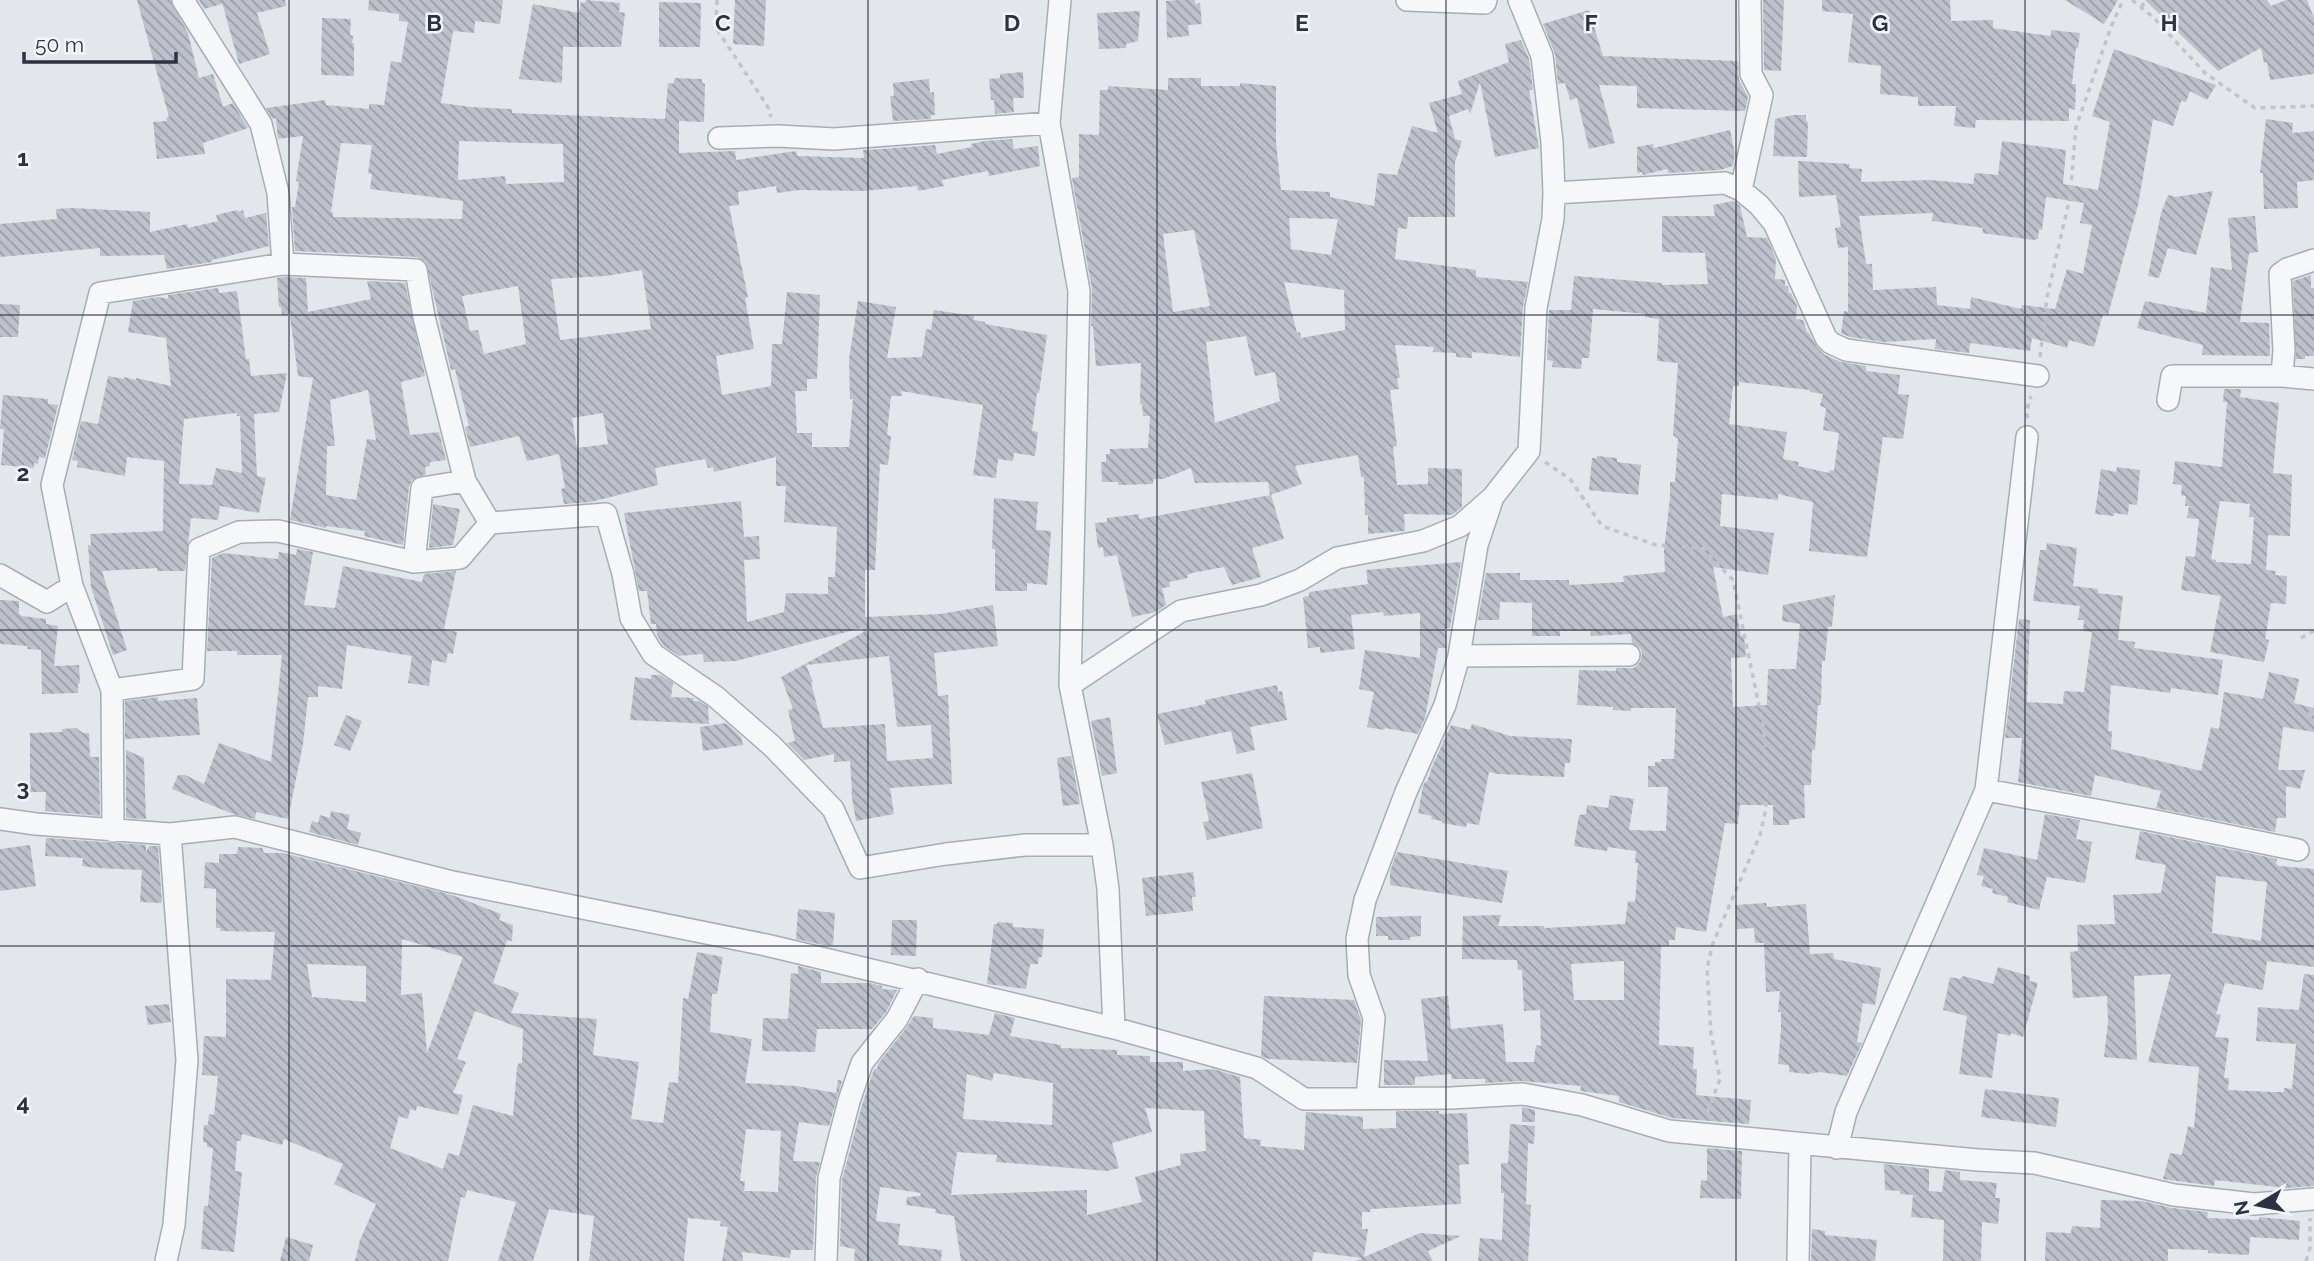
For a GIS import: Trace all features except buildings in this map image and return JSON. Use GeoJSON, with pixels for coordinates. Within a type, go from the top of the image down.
{"type":"FeatureCollection","features":[{"type":"Feature","properties":{"kind":"street"},"geometry":{"type":"LineString","coordinates":[[183,0],[261,124],[278,194],[283,264]]}},
{"type":"Feature","properties":{"kind":"street"},"geometry":{"type":"LineString","coordinates":[[1060,0],[1049,123],[1079,291],[1070,685],[1102,845],[1108,889],[1114,1028]]}},
{"type":"Feature","properties":{"kind":"street"},"geometry":{"type":"LineString","coordinates":[[1407,0],[1468,4],[1485,3],[1486,0]]}},
{"type":"Feature","properties":{"kind":"street"},"geometry":{"type":"LineString","coordinates":[[1070,685],[1181,611],[1261,595],[1300,580],[1337,558],[1423,541],[1460,526],[1493,497],[1528,451],[1536,308],[1553,219],[1552,142],[1542,56],[1519,0]]}},
{"type":"Feature","properties":{"kind":"street"},"geometry":{"type":"LineString","coordinates":[[1741,190],[1762,95],[1751,74],[1750,0]]}},
{"type":"Feature","properties":{"kind":"street"},"geometry":{"type":"LineString","coordinates":[[719,138],[778,136],[834,139],[1049,123]]}},
{"type":"Feature","properties":{"kind":"street"},"geometry":{"type":"LineString","coordinates":[[1553,193],[1725,183],[1741,190],[1759,205],[1774,223],[1826,338],[1831,343],[1846,350],[2038,376]]}},
{"type":"Feature","properties":{"kind":"street"},"geometry":{"type":"LineString","coordinates":[[2282,376],[2284,350],[2280,274],[2314,260]]}},
{"type":"Feature","properties":{"kind":"street"},"geometry":{"type":"LineString","coordinates":[[113,831],[112,690],[72,586],[52,485],[100,293],[283,264],[416,270],[424,317],[465,481],[490,523]]}},
{"type":"Feature","properties":{"kind":"street"},"geometry":{"type":"LineString","coordinates":[[2168,400],[2172,376],[2282,376],[2314,379]]}},
{"type":"Feature","properties":{"kind":"street"},"geometry":{"type":"LineString","coordinates":[[1837,1148],[1846,1112],[1986,790],[2028,430]]}},
{"type":"Feature","properties":{"kind":"street"},"geometry":{"type":"LineString","coordinates":[[414,562],[422,488],[465,481]]}},
{"type":"Feature","properties":{"kind":"street"},"geometry":{"type":"LineString","coordinates":[[1367,1098],[1374,1018],[1359,975],[1357,939],[1365,900],[1406,792],[1445,705],[1459,656],[1477,545],[1493,497]]}},
{"type":"Feature","properties":{"kind":"street"},"geometry":{"type":"LineString","coordinates":[[112,690],[193,679],[199,549],[239,532],[278,531],[414,562],[460,558],[490,523],[606,514],[623,574],[631,618],[653,654],[716,697],[772,746],[833,810],[860,868],[1025,845],[1102,845]]}},
{"type":"Feature","properties":{"kind":"street"},"geometry":{"type":"LineString","coordinates":[[0,575],[47,602],[72,586]]}},
{"type":"Feature","properties":{"kind":"street"},"geometry":{"type":"LineString","coordinates":[[1459,656],[1629,655]]}},
{"type":"Feature","properties":{"kind":"street"},"geometry":{"type":"LineString","coordinates":[[1986,790],[2298,850]]}},
{"type":"Feature","properties":{"kind":"street"},"geometry":{"type":"LineString","coordinates":[[0,819],[170,834],[235,827],[448,881],[753,942],[918,979],[1114,1028],[1256,1068],[1304,1099],[1522,1094],[1582,1105],[1669,1131],[1837,1148],[2034,1163],[2174,1195],[2254,1204],[2312,1199]]}},
{"type":"Feature","properties":{"kind":"street"},"geometry":{"type":"LineString","coordinates":[[166,1261],[174,1224],[187,1060],[170,834]]}},
{"type":"Feature","properties":{"kind":"street"},"geometry":{"type":"LineString","coordinates":[[826,1261],[829,1178],[849,1101],[862,1063],[897,1018],[918,979]]}},
{"type":"Feature","properties":{"kind":"street"},"geometry":{"type":"LineString","coordinates":[[1798,1261],[1800,1144]]}},
{"type":"Feature","properties":{"kind":"path"},"geometry":{"type":"LineString","coordinates":[[717,0],[716,27],[768,107],[778,136]]}},
{"type":"Feature","properties":{"kind":"path"},"geometry":{"type":"LineString","coordinates":[[2028,430],[2026,413],[2038,376],[2047,297],[2070,197],[2076,127],[2110,27],[2123,0]]}},
{"type":"Feature","properties":{"kind":"path"},"geometry":{"type":"LineString","coordinates":[[2132,0],[2153,18],[2205,73],[2255,108],[2314,106]]}},
{"type":"Feature","properties":{"kind":"path"},"geometry":{"type":"LineString","coordinates":[[2141,7],[2147,0]]}},
{"type":"Feature","properties":{"kind":"path"},"geometry":{"type":"LineString","coordinates":[[1528,451],[1570,479],[1602,526],[1656,545],[1702,548],[1734,580],[1764,730],[1767,760],[1766,810],[1760,835],[1713,943],[1707,968],[1711,1034],[1720,1079],[1707,1111],[1704,1135]]}},
{"type":"Feature","properties":{"kind":"path"},"geometry":{"type":"LineString","coordinates":[[2301,638],[2314,631]]}},
{"type":"Feature","properties":{"kind":"path"},"geometry":{"type":"LineString","coordinates":[[2308,713],[2314,718]]}},
{"type":"Feature","properties":{"kind":"path"},"geometry":{"type":"LineString","coordinates":[[2306,1261],[2310,1248],[2312,1199]]}}]}
